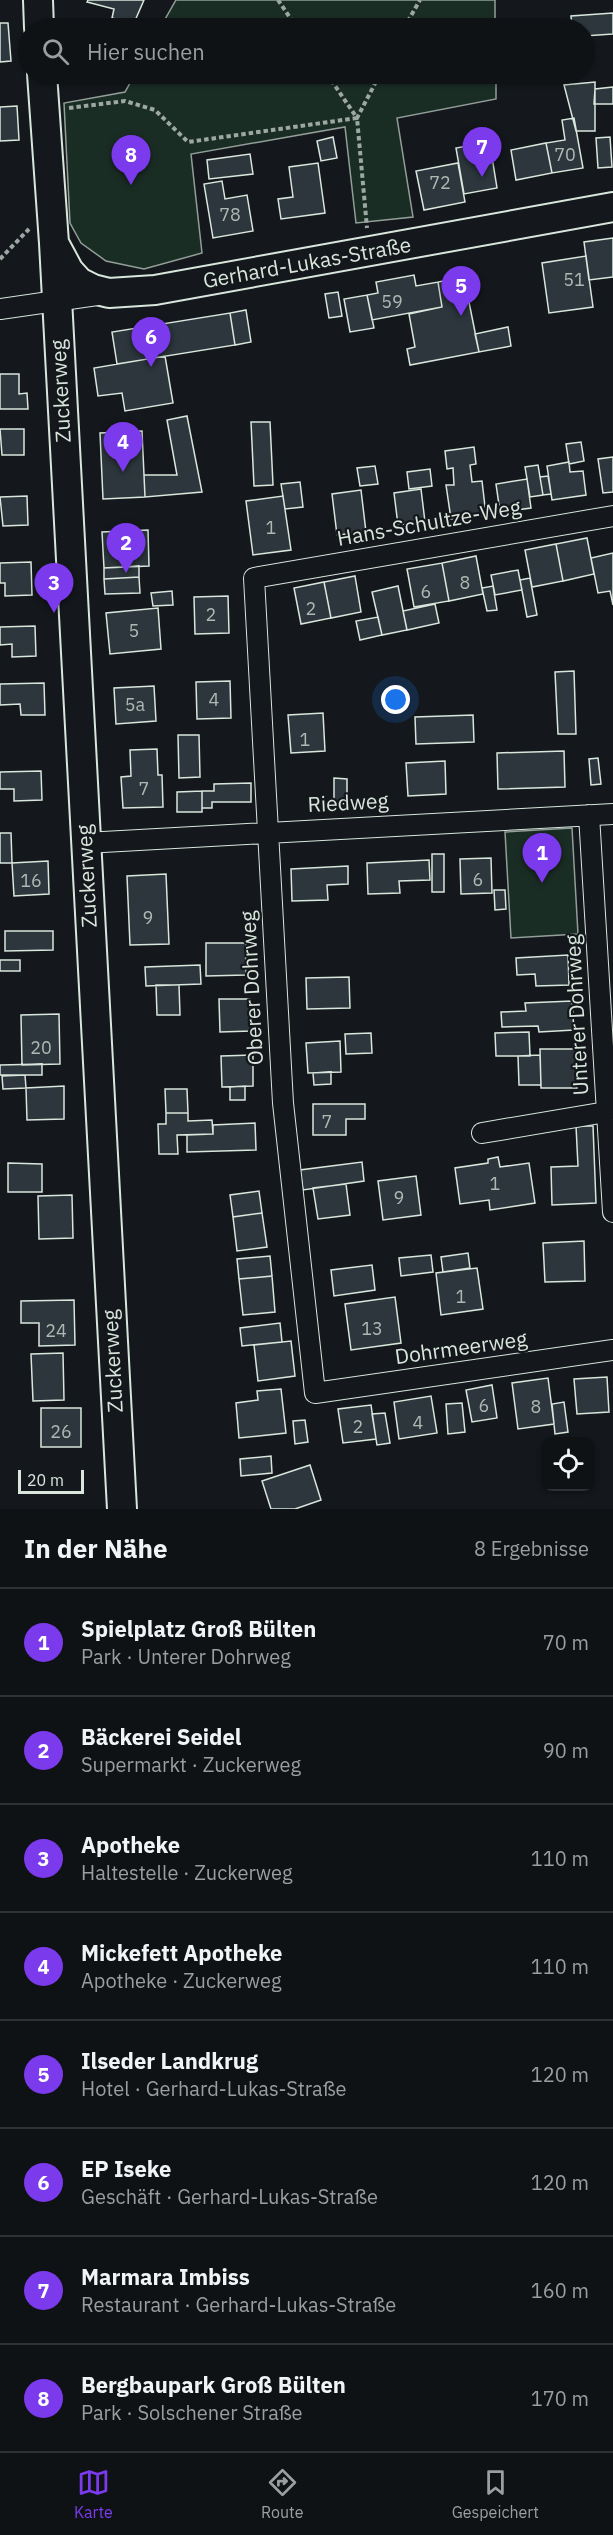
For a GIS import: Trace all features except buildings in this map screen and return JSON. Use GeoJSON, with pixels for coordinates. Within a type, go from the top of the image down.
{"type":"FeatureCollection","features":[{"type":"Feature","properties":{"kind":"street"},"geometry":{"type":"LineString","coordinates":[[38,0],[39,18]]}},
{"type":"Feature","properties":{"kind":"street","name":"Zuckerweg"},"geometry":{"type":"LineString","coordinates":[[43,84],[54,243],[122,1509]]}},
{"type":"Feature","properties":{"kind":"street","name":"Gerhard-Lukas-Straße"},"geometry":{"type":"LineString","coordinates":[[0,309],[109,293],[155,290],[613,207]]}},
{"type":"Feature","properties":{"kind":"street"},"geometry":{"type":"LineString","coordinates":[[54,243],[69,271],[79,282],[109,293]]}},
{"type":"Feature","properties":{"kind":"street","name":"Hans-Schultze-Weg"},"geometry":{"type":"LineString","coordinates":[[254,578],[613,516]]}},
{"type":"Feature","properties":{"kind":"street","name":"Oberer Dohrweg"},"geometry":{"type":"LineString","coordinates":[[254,578],[283,1103],[315,1393]]}},
{"type":"Feature","properties":{"kind":"street","name":"Unterer Dohrweg"},"geometry":{"type":"LineString","coordinates":[[589,814],[613,1212]]}},
{"type":"Feature","properties":{"kind":"street","name":"Riedweg"},"geometry":{"type":"LineString","coordinates":[[85,843],[613,814]]}},
{"type":"Feature","properties":{"kind":"street"},"geometry":{"type":"LineString","coordinates":[[482,1133],[606,1112]]}},
{"type":"Feature","properties":{"kind":"street","name":"Dohrmeerweg"},"geometry":{"type":"LineString","coordinates":[[315,1393],[613,1350]]}},
{"type":"Feature","properties":{"kind":"path"},"geometry":{"type":"LineString","coordinates":[[278,0],[290,18]]}},
{"type":"Feature","properties":{"kind":"path"},"geometry":{"type":"LineString","coordinates":[[410,18],[420,0]]}},
{"type":"Feature","properties":{"kind":"path"},"geometry":{"type":"LineString","coordinates":[[334,84],[357,118],[369,252]]}},
{"type":"Feature","properties":{"kind":"path"},"geometry":{"type":"LineString","coordinates":[[357,118],[375,84]]}},
{"type":"Feature","properties":{"kind":"path"},"geometry":{"type":"LineString","coordinates":[[44,111],[125,101],[155,110],[188,142],[357,118]]}},
{"type":"Feature","properties":{"kind":"path"},"geometry":{"type":"LineString","coordinates":[[0,259],[50,207]]}},
{"type":"Feature","properties":{"kind":"green space"},"geometry":{"type":"Polygon","coordinates":[[[176,0],[495,0],[495,18],[166,18],[176,0]]]}},
{"type":"Feature","properties":{"kind":"green space"},"geometry":{"type":"Polygon","coordinates":[[[129,84],[496,84],[496,99],[397,118],[413,217],[356,223],[345,127],[191,154],[202,253],[144,269],[106,261],[81,243],[70,223],[64,103],[125,92],[129,84]]]}},
{"type":"Feature","properties":{"kind":"green space"},"geometry":{"type":"Polygon","coordinates":[[[572,828],[578,934],[511,938],[505,832],[572,828]]]}},
{"type":"Feature","properties":{"kind":"place","name":"Marmara Imbiss"},"geometry":{"type":"Point","coordinates":[482,177]}},
{"type":"Feature","properties":{"kind":"place","name":"Bergbaupark Groß Bülten"},"geometry":{"type":"Point","coordinates":[131,185]}},
{"type":"Feature","properties":{"kind":"place","name":"Ilseder Landkrug"},"geometry":{"type":"Point","coordinates":[461,316]}},
{"type":"Feature","properties":{"kind":"place","name":"EP Iseke"},"geometry":{"type":"Point","coordinates":[151,367]}},
{"type":"Feature","properties":{"kind":"place","name":"Mickefett Apotheke"},"geometry":{"type":"Point","coordinates":[123,472]}},
{"type":"Feature","properties":{"kind":"place","name":"Bäckerei Seidel"},"geometry":{"type":"Point","coordinates":[126,573]}},
{"type":"Feature","properties":{"kind":"place","name":"Apotheke"},"geometry":{"type":"Point","coordinates":[54,613]}},
{"type":"Feature","properties":{"kind":"place","name":"Spielplatz Groß Bülten"},"geometry":{"type":"Point","coordinates":[542,883]}}]}
